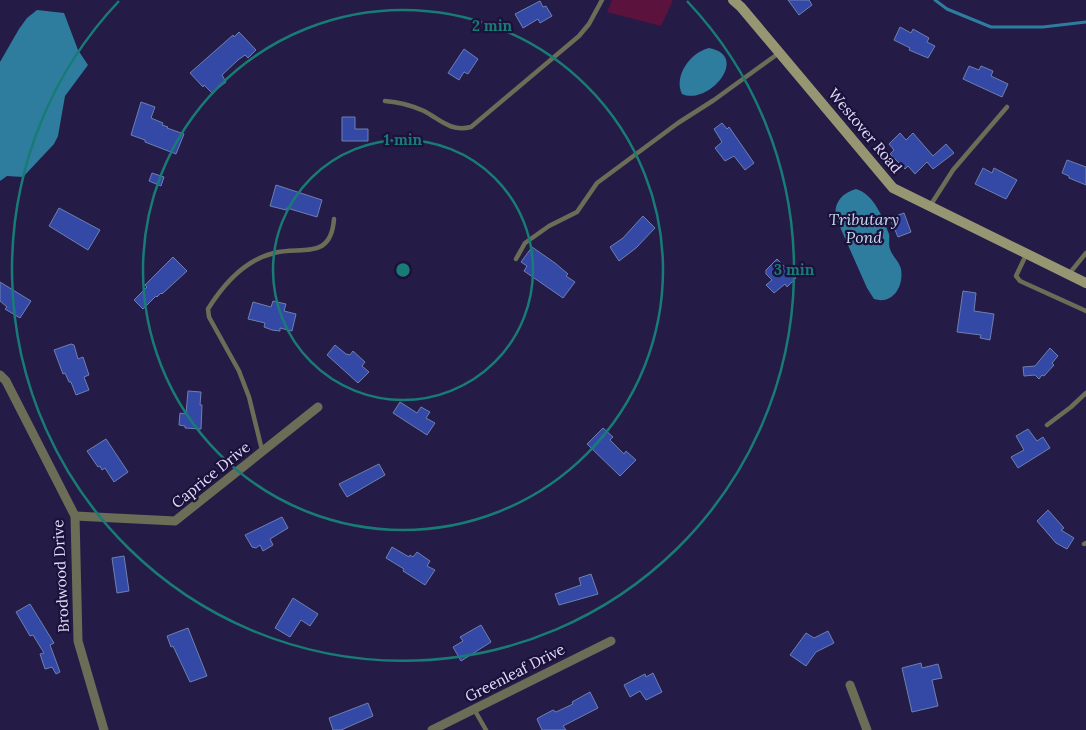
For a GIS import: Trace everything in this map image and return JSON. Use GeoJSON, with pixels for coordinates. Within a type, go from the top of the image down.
{"type":"FeatureCollection","features":[{"type":"Feature","properties":{"kind":"street","name":"Westover Road"},"geometry":{"type":"LineString","coordinates":[[733,0],[741,7],[893,188],[1086,283]]}},
{"type":"Feature","properties":{"kind":"street","name":"Brodwood Drive"},"geometry":{"type":"LineString","coordinates":[[0,375],[6,381],[75,516],[78,641],[104,730]]}},
{"type":"Feature","properties":{"kind":"street","name":"Caprice Drive"},"geometry":{"type":"LineString","coordinates":[[75,516],[175,522],[318,407]]}},
{"type":"Feature","properties":{"kind":"street","name":"Greenleaf Drive"},"geometry":{"type":"LineString","coordinates":[[432,730],[611,641]]}},
{"type":"Feature","properties":{"kind":"street"},"geometry":{"type":"LineString","coordinates":[[850,685],[866,730]]}},
{"type":"Feature","properties":{"kind":"lane"},"geometry":{"type":"LineString","coordinates":[[385,101],[401,102],[424,111],[447,125],[461,130],[471,127],[579,36],[589,24],[602,0]]}},
{"type":"Feature","properties":{"kind":"lane"},"geometry":{"type":"LineString","coordinates":[[516,258],[525,243],[549,226],[577,212],[598,183],[678,123],[714,100],[779,53]]}},
{"type":"Feature","properties":{"kind":"lane"},"geometry":{"type":"LineString","coordinates":[[930,206],[953,170],[1007,107]]}},
{"type":"Feature","properties":{"kind":"lane"},"geometry":{"type":"LineString","coordinates":[[262,452],[249,397],[239,371],[209,317],[208,309],[231,278],[249,265],[273,253],[311,251],[320,247],[333,232],[334,219]]}},
{"type":"Feature","properties":{"kind":"lane"},"geometry":{"type":"LineString","coordinates":[[1027,253],[1016,276],[1020,280],[1086,310]]}},
{"type":"Feature","properties":{"kind":"lane"},"geometry":{"type":"LineString","coordinates":[[1068,274],[1086,253]]}},
{"type":"Feature","properties":{"kind":"lane"},"geometry":{"type":"LineString","coordinates":[[1047,425],[1071,408],[1086,393]]}},
{"type":"Feature","properties":{"kind":"lane"},"geometry":{"type":"LineString","coordinates":[[474,709],[486,730]]}},
{"type":"Feature","properties":{"kind":"shaded area"},"geometry":{"type":"Polygon","coordinates":[[[612,0],[673,0],[661,26],[607,12],[612,0]]]}},
{"type":"Feature","properties":{"kind":"water"},"geometry":{"type":"Polygon","coordinates":[[[37,10],[64,13],[78,50],[88,65],[65,96],[58,136],[54,144],[23,177],[7,176],[0,181],[0,62],[19,29],[27,18],[37,10]]]}},
{"type":"Feature","properties":{"kind":"water"},"geometry":{"type":"Polygon","coordinates":[[[709,48],[721,53],[726,60],[726,69],[721,78],[713,87],[703,93],[692,96],[682,94],[680,80],[685,66],[696,54],[709,48]]]}},
{"type":"Feature","properties":{"kind":"water","name":"Tributary Pond"},"geometry":{"type":"Polygon","coordinates":[[[856,189],[868,196],[877,207],[889,234],[891,252],[901,269],[899,288],[892,297],[887,299],[874,299],[867,288],[836,218],[837,203],[847,193],[856,189]]]}},
{"type":"Feature","properties":{"kind":"building"},"geometry":{"type":"Polygon","coordinates":[[[788,0],[809,0],[812,5],[799,15],[788,0]]]}},
{"type":"Feature","properties":{"kind":"building"},"geometry":{"type":"Polygon","coordinates":[[[540,1],[543,7],[546,6],[552,16],[540,23],[538,19],[523,28],[515,14],[540,1]]]}},
{"type":"Feature","properties":{"kind":"building"},"geometry":{"type":"Polygon","coordinates":[[[900,27],[911,33],[913,29],[929,38],[927,42],[935,46],[928,58],[909,50],[910,48],[894,40],[900,27]]]}},
{"type":"Feature","properties":{"kind":"building"},"geometry":{"type":"Polygon","coordinates":[[[239,32],[256,50],[248,58],[245,55],[238,60],[222,75],[226,82],[212,93],[204,85],[203,87],[190,73],[233,35],[234,37],[239,32]]]}},
{"type":"Feature","properties":{"kind":"building"},"geometry":{"type":"Polygon","coordinates":[[[464,49],[478,59],[468,74],[464,72],[459,80],[448,73],[464,49]]]}},
{"type":"Feature","properties":{"kind":"building"},"geometry":{"type":"Polygon","coordinates":[[[969,66],[979,70],[981,66],[993,71],[991,76],[1008,84],[1002,97],[963,79],[969,66]]]}},
{"type":"Feature","properties":{"kind":"building"},"geometry":{"type":"Polygon","coordinates":[[[141,102],[155,107],[151,118],[163,123],[162,125],[167,128],[184,134],[176,154],[131,135],[141,102]]]}},
{"type":"Feature","properties":{"kind":"building"},"geometry":{"type":"Polygon","coordinates":[[[342,117],[355,117],[355,129],[368,129],[368,141],[342,141],[342,117]]]}},
{"type":"Feature","properties":{"kind":"building"},"geometry":{"type":"Polygon","coordinates":[[[722,123],[727,129],[729,127],[754,163],[745,170],[734,156],[725,161],[715,148],[722,142],[714,129],[722,123]]]}},
{"type":"Feature","properties":{"kind":"building"},"geometry":{"type":"Polygon","coordinates":[[[900,133],[906,140],[913,133],[933,156],[946,144],[954,153],[933,169],[927,162],[915,174],[908,166],[905,169],[890,154],[894,150],[889,144],[900,133]]]}},
{"type":"Feature","properties":{"kind":"building"},"geometry":{"type":"Polygon","coordinates":[[[1067,160],[1086,167],[1086,185],[1062,173],[1067,160]]]}},
{"type":"Feature","properties":{"kind":"building"},"geometry":{"type":"Polygon","coordinates":[[[983,168],[992,173],[994,168],[1017,180],[1006,199],[975,184],[983,168]]]}},
{"type":"Feature","properties":{"kind":"building"},"geometry":{"type":"Polygon","coordinates":[[[152,173],[164,177],[161,186],[149,181],[152,173]]]}},
{"type":"Feature","properties":{"kind":"building"},"geometry":{"type":"Polygon","coordinates":[[[276,185],[322,200],[317,217],[287,208],[286,210],[270,206],[276,185]]]}},
{"type":"Feature","properties":{"kind":"building"},"geometry":{"type":"Polygon","coordinates":[[[59,208],[100,230],[88,250],[49,226],[59,208]]]}},
{"type":"Feature","properties":{"kind":"building"},"geometry":{"type":"Polygon","coordinates":[[[904,213],[911,232],[898,237],[890,218],[904,213]]]}},
{"type":"Feature","properties":{"kind":"building"},"geometry":{"type":"Polygon","coordinates":[[[643,216],[655,228],[636,248],[619,261],[610,247],[623,238],[643,216]]]}},
{"type":"Feature","properties":{"kind":"building"},"geometry":{"type":"Polygon","coordinates":[[[532,247],[555,263],[568,274],[566,276],[575,282],[563,298],[524,271],[527,266],[521,262],[532,247]]]}},
{"type":"Feature","properties":{"kind":"building"},"geometry":{"type":"Polygon","coordinates":[[[173,257],[187,271],[143,309],[134,300],[147,287],[145,285],[173,257]]]}},
{"type":"Feature","properties":{"kind":"building"},"geometry":{"type":"Polygon","coordinates":[[[777,259],[796,278],[787,287],[785,284],[774,293],[766,285],[772,280],[766,274],[766,270],[777,259]]]}},
{"type":"Feature","properties":{"kind":"building"},"geometry":{"type":"Polygon","coordinates":[[[0,282],[31,301],[20,318],[5,309],[7,307],[0,301],[0,282]]]}},
{"type":"Feature","properties":{"kind":"building"},"geometry":{"type":"Polygon","coordinates":[[[963,291],[976,293],[974,311],[994,314],[990,340],[980,338],[981,335],[957,332],[963,291]]]}},
{"type":"Feature","properties":{"kind":"building"},"geometry":{"type":"Polygon","coordinates":[[[273,301],[286,304],[284,311],[296,314],[292,331],[280,328],[280,331],[272,330],[264,327],[265,323],[248,319],[253,302],[271,307],[273,301]]]}},
{"type":"Feature","properties":{"kind":"building"},"geometry":{"type":"Polygon","coordinates":[[[71,344],[74,345],[78,359],[83,357],[89,375],[84,377],[89,390],[76,395],[71,382],[69,382],[65,373],[63,374],[54,350],[71,344]]]}},
{"type":"Feature","properties":{"kind":"building"},"geometry":{"type":"Polygon","coordinates":[[[335,345],[346,354],[350,355],[353,351],[365,362],[362,366],[369,372],[358,383],[327,355],[335,345]]]}},
{"type":"Feature","properties":{"kind":"building"},"geometry":{"type":"Polygon","coordinates":[[[1050,348],[1058,356],[1052,363],[1054,365],[1044,376],[1042,375],[1039,379],[1035,375],[1024,376],[1023,367],[1035,366],[1050,348]]]}},
{"type":"Feature","properties":{"kind":"building"},"geometry":{"type":"Polygon","coordinates":[[[188,391],[201,392],[201,429],[185,428],[185,426],[179,425],[180,413],[186,414],[188,391]]]}},
{"type":"Feature","properties":{"kind":"building"},"geometry":{"type":"Polygon","coordinates":[[[400,402],[417,413],[421,407],[430,412],[426,418],[435,423],[427,435],[393,413],[400,402]]]}},
{"type":"Feature","properties":{"kind":"building"},"geometry":{"type":"Polygon","coordinates":[[[603,428],[613,437],[610,440],[624,454],[626,451],[636,460],[620,476],[587,444],[603,428]]]}},
{"type":"Feature","properties":{"kind":"building"},"geometry":{"type":"Polygon","coordinates":[[[1028,429],[1037,441],[1043,437],[1050,448],[1018,468],[1011,457],[1024,450],[1016,436],[1028,429]]]}},
{"type":"Feature","properties":{"kind":"building"},"geometry":{"type":"Polygon","coordinates":[[[106,439],[128,472],[114,482],[105,468],[102,470],[100,466],[98,467],[87,451],[106,439]]]}},
{"type":"Feature","properties":{"kind":"building"},"geometry":{"type":"Polygon","coordinates":[[[379,464],[385,475],[347,497],[339,484],[379,464]]]}},
{"type":"Feature","properties":{"kind":"building"},"geometry":{"type":"Polygon","coordinates":[[[1048,510],[1064,528],[1061,530],[1074,538],[1067,549],[1056,543],[1037,521],[1048,510]]]}},
{"type":"Feature","properties":{"kind":"building"},"geometry":{"type":"Polygon","coordinates":[[[282,517],[288,528],[270,539],[273,545],[263,551],[260,545],[256,548],[252,547],[245,535],[282,517]]]}},
{"type":"Feature","properties":{"kind":"building"},"geometry":{"type":"Polygon","coordinates":[[[392,547],[409,557],[410,555],[413,557],[417,552],[430,561],[427,566],[435,570],[425,585],[386,558],[392,547]]]}},
{"type":"Feature","properties":{"kind":"building"},"geometry":{"type":"Polygon","coordinates":[[[124,556],[129,591],[117,593],[112,558],[124,556]]]}},
{"type":"Feature","properties":{"kind":"building"},"geometry":{"type":"Polygon","coordinates":[[[591,574],[598,594],[559,605],[555,594],[581,585],[579,578],[591,574]]]}},
{"type":"Feature","properties":{"kind":"building"},"geometry":{"type":"Polygon","coordinates":[[[293,598],[318,614],[310,626],[301,620],[290,637],[275,628],[293,598]]]}},
{"type":"Feature","properties":{"kind":"building"},"geometry":{"type":"Polygon","coordinates":[[[30,604],[54,643],[50,645],[60,672],[56,674],[52,667],[45,669],[40,654],[44,653],[33,635],[30,636],[16,612],[30,604]]]}},
{"type":"Feature","properties":{"kind":"building"},"geometry":{"type":"Polygon","coordinates":[[[481,625],[491,642],[461,661],[453,647],[463,641],[460,637],[481,625]]]}},
{"type":"Feature","properties":{"kind":"building"},"geometry":{"type":"Polygon","coordinates":[[[188,628],[207,676],[190,682],[167,636],[188,628]]]}},
{"type":"Feature","properties":{"kind":"building"},"geometry":{"type":"Polygon","coordinates":[[[828,631],[834,643],[816,652],[806,666],[790,655],[806,633],[814,638],[828,631]]]}},
{"type":"Feature","properties":{"kind":"building"},"geometry":{"type":"Polygon","coordinates":[[[921,663],[922,668],[938,664],[942,678],[932,680],[938,706],[912,712],[902,668],[921,663]]]}},
{"type":"Feature","properties":{"kind":"building"},"geometry":{"type":"Polygon","coordinates":[[[653,673],[662,692],[646,700],[640,691],[630,697],[624,685],[645,674],[646,677],[653,673]]]}},
{"type":"Feature","properties":{"kind":"building"},"geometry":{"type":"Polygon","coordinates":[[[590,692],[598,708],[563,726],[566,730],[542,730],[538,718],[553,710],[556,712],[573,704],[572,702],[590,692]]]}},
{"type":"Feature","properties":{"kind":"building"},"geometry":{"type":"Polygon","coordinates":[[[368,703],[373,716],[341,730],[333,730],[329,718],[368,703]]]}},
{"type":"Feature","properties":{"kind":"waterway"},"geometry":{"type":"LineString","coordinates":[[935,0],[947,9],[991,27],[1043,27],[1086,22]]}}]}
